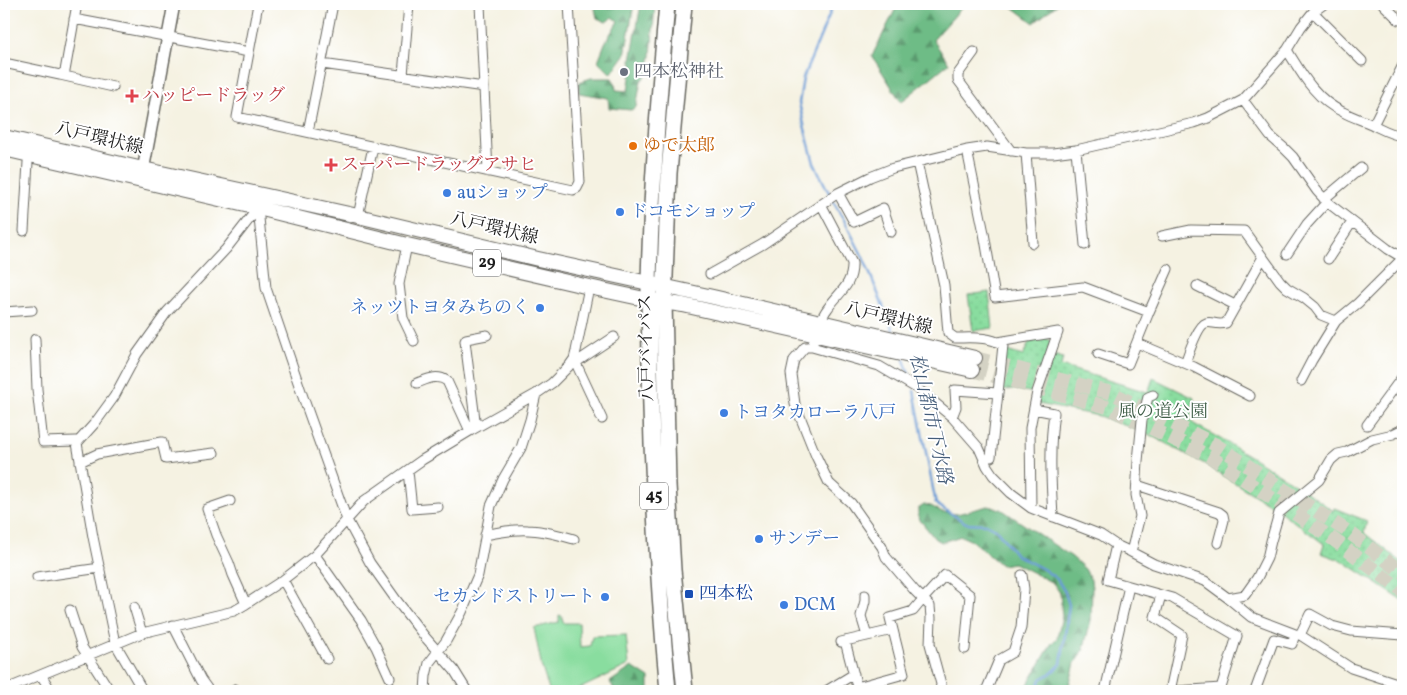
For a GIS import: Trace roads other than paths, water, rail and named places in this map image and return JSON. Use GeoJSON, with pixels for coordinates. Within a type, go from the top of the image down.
{"type":"FeatureCollection","features":[{"type":"Feature","properties":{"kind":"highway","name":"八戸バイパス"},"geometry":{"type":"LineString","coordinates":[[667,4],[657,131],[657,301],[652,461],[660,608],[668,691]]}},
{"type":"Feature","properties":{"kind":"highway","name":"八戸バイパス"},"geometry":{"type":"LineString","coordinates":[[657,285],[684,4]]}},
{"type":"Feature","properties":{"kind":"highway","name":"八戸バイパス"},"geometry":{"type":"LineString","coordinates":[[657,301],[673,570],[684,691]]}},
{"type":"Feature","properties":{"kind":"main road","name":"八戸環状線"},"geometry":{"type":"LineString","coordinates":[[4,137],[258,208],[407,245],[588,287],[683,305],[816,335],[974,364]]}},
{"type":"Feature","properties":{"kind":"main road","name":"八戸環状線"},"geometry":{"type":"LineString","coordinates":[[4,150],[358,216],[657,285],[816,335]]}},
{"type":"Feature","properties":{"kind":"street"},"geometry":{"type":"LineString","coordinates":[[60,75],[65,71],[77,4]]}},
{"type":"Feature","properties":{"kind":"street"},"geometry":{"type":"LineString","coordinates":[[142,175],[174,4]]}},
{"type":"Feature","properties":{"kind":"street"},"geometry":{"type":"LineString","coordinates":[[258,4],[237,117],[573,190],[577,188],[580,182],[569,4]]}},
{"type":"Feature","properties":{"kind":"street"},"geometry":{"type":"LineString","coordinates":[[308,132],[333,4]]}},
{"type":"Feature","properties":{"kind":"street"},"geometry":{"type":"LineString","coordinates":[[403,75],[408,4]]}},
{"type":"Feature","properties":{"kind":"street"},"geometry":{"type":"LineString","coordinates":[[480,4],[488,172]]}},
{"type":"Feature","properties":{"kind":"street"},"geometry":{"type":"LineString","coordinates":[[710,274],[763,244],[838,193],[893,168],[968,150],[987,148],[1026,153],[1053,153],[1076,150],[1194,123],[1208,118],[1243,100],[1287,50],[1313,12],[1324,4]]}},
{"type":"Feature","properties":{"kind":"street"},"geometry":{"type":"LineString","coordinates":[[1384,4],[1400,20]]}},
{"type":"Feature","properties":{"kind":"street"},"geometry":{"type":"LineString","coordinates":[[1313,12],[1362,61]]}},
{"type":"Feature","properties":{"kind":"street"},"geometry":{"type":"LineString","coordinates":[[74,19],[249,52]]}},
{"type":"Feature","properties":{"kind":"street"},"geometry":{"type":"LineString","coordinates":[[1287,50],[1320,97],[1341,112],[1393,135],[1403,136]]}},
{"type":"Feature","properties":{"kind":"street"},"geometry":{"type":"LineString","coordinates":[[974,52],[958,74],[958,80],[1011,151]]}},
{"type":"Feature","properties":{"kind":"street"},"geometry":{"type":"LineString","coordinates":[[4,63],[113,87]]}},
{"type":"Feature","properties":{"kind":"street"},"geometry":{"type":"LineString","coordinates":[[322,64],[484,87]]}},
{"type":"Feature","properties":{"kind":"street"},"geometry":{"type":"LineString","coordinates":[[1373,125],[1403,65]]}},
{"type":"Feature","properties":{"kind":"street"},"geometry":{"type":"LineString","coordinates":[[1243,100],[1270,136],[1293,157],[1317,191],[1326,200],[1388,250],[1403,258],[1358,303],[1336,321],[1301,381]]}},
{"type":"Feature","properties":{"kind":"street"},"geometry":{"type":"LineString","coordinates":[[358,216],[373,146]]}},
{"type":"Feature","properties":{"kind":"street"},"geometry":{"type":"LineString","coordinates":[[968,150],[995,297],[1083,287],[1149,312]]}},
{"type":"Feature","properties":{"kind":"street"},"geometry":{"type":"LineString","coordinates":[[1076,150],[1085,245]]}},
{"type":"Feature","properties":{"kind":"street"},"geometry":{"type":"LineString","coordinates":[[1026,153],[1033,243]]}},
{"type":"Feature","properties":{"kind":"street"},"geometry":{"type":"LineString","coordinates":[[24,231],[28,162],[30,156]]}},
{"type":"Feature","properties":{"kind":"street"},"geometry":{"type":"LineString","coordinates":[[917,162],[944,285],[948,333],[955,338],[983,338],[1003,345],[991,456]]}},
{"type":"Feature","properties":{"kind":"street"},"geometry":{"type":"LineString","coordinates":[[1287,254],[1326,200],[1360,168]]}},
{"type":"Feature","properties":{"kind":"street"},"geometry":{"type":"LineString","coordinates":[[838,193],[854,222],[883,208],[891,232]]}},
{"type":"Feature","properties":{"kind":"street"},"geometry":{"type":"LineString","coordinates":[[821,204],[852,263],[852,272],[849,282],[827,309],[816,335],[794,360],[791,374],[795,404],[829,483],[851,503],[882,547],[886,557],[930,606],[930,644],[941,684],[940,691]]}},
{"type":"Feature","properties":{"kind":"street"},"geometry":{"type":"LineString","coordinates":[[77,443],[114,397],[137,354],[167,312],[226,249],[258,208]]}},
{"type":"Feature","properties":{"kind":"street"},"geometry":{"type":"LineString","coordinates":[[258,208],[266,288],[347,520],[370,563],[425,637],[454,670],[467,691]]}},
{"type":"Feature","properties":{"kind":"street"},"geometry":{"type":"LineString","coordinates":[[1328,259],[1352,222]]}},
{"type":"Feature","properties":{"kind":"street"},"geometry":{"type":"LineString","coordinates":[[1162,236],[1191,230],[1244,231],[1286,288],[1304,298],[1321,315],[1336,321]]}},
{"type":"Feature","properties":{"kind":"street"},"geometry":{"type":"LineString","coordinates":[[407,245],[399,284],[403,318],[414,341]]}},
{"type":"Feature","properties":{"kind":"street"},"geometry":{"type":"LineString","coordinates":[[1185,363],[1201,326],[1207,323],[1218,325],[1226,323],[1262,257]]}},
{"type":"Feature","properties":{"kind":"street"},"geometry":{"type":"LineString","coordinates":[[1098,354],[1128,364],[1168,269]]}},
{"type":"Feature","properties":{"kind":"street"},"geometry":{"type":"LineString","coordinates":[[1196,286],[1235,305]]}},
{"type":"Feature","properties":{"kind":"street"},"geometry":{"type":"LineString","coordinates":[[588,287],[575,361],[602,419]]}},
{"type":"Feature","properties":{"kind":"street"},"geometry":{"type":"LineString","coordinates":[[4,312],[32,310]]}},
{"type":"Feature","properties":{"kind":"street"},"geometry":{"type":"LineString","coordinates":[[998,342],[1058,332],[1037,392],[1030,428],[1031,508]]}},
{"type":"Feature","properties":{"kind":"street"},"geometry":{"type":"LineString","coordinates":[[816,335],[879,366],[918,389],[952,417],[979,448],[993,475],[1011,493],[1031,508],[1100,535],[1154,564],[1205,581],[1251,617],[1298,634],[1352,668],[1403,686]]}},
{"type":"Feature","properties":{"kind":"street"},"geometry":{"type":"LineString","coordinates":[[473,429],[465,341],[466,339],[487,336]]}},
{"type":"Feature","properties":{"kind":"street"},"geometry":{"type":"LineString","coordinates":[[4,690],[142,633],[234,611],[283,580],[315,555],[364,501],[422,460],[536,394],[552,383],[575,361],[614,337]]}},
{"type":"Feature","properties":{"kind":"street"},"geometry":{"type":"LineString","coordinates":[[35,339],[37,389],[43,442],[76,441],[77,443]]}},
{"type":"Feature","properties":{"kind":"street"},"geometry":{"type":"LineString","coordinates":[[1136,343],[1185,363],[1250,396]]}},
{"type":"Feature","properties":{"kind":"street"},"geometry":{"type":"LineString","coordinates":[[1367,425],[1403,376]]}},
{"type":"Feature","properties":{"kind":"street"},"geometry":{"type":"LineString","coordinates":[[418,383],[436,377],[447,381],[473,429]]}},
{"type":"Feature","properties":{"kind":"street"},"geometry":{"type":"LineString","coordinates":[[952,417],[956,407],[955,390],[998,393]]}},
{"type":"Feature","properties":{"kind":"street"},"geometry":{"type":"LineString","coordinates":[[425,691],[429,664],[446,641],[462,612],[478,575],[491,506],[503,479],[521,448],[536,394]]}},
{"type":"Feature","properties":{"kind":"street"},"geometry":{"type":"LineString","coordinates":[[1131,552],[1140,516],[1136,485],[1142,420],[1148,397],[1153,395]]}},
{"type":"Feature","properties":{"kind":"street"},"geometry":{"type":"LineString","coordinates":[[1034,409],[1054,413],[1050,435],[1052,517]]}},
{"type":"Feature","properties":{"kind":"street"},"geometry":{"type":"LineString","coordinates":[[1228,598],[1245,595],[1257,578],[1267,558],[1279,512],[1319,480],[1331,460],[1338,454],[1348,452],[1372,439],[1394,434],[1403,428]]}},
{"type":"Feature","properties":{"kind":"street"},"geometry":{"type":"LineString","coordinates":[[80,462],[97,454],[162,442],[166,458],[214,453]]}},
{"type":"Feature","properties":{"kind":"street"},"geometry":{"type":"LineString","coordinates":[[77,443],[115,643],[142,691]]}},
{"type":"Feature","properties":{"kind":"street"},"geometry":{"type":"LineString","coordinates":[[408,471],[412,509],[438,506]]}},
{"type":"Feature","properties":{"kind":"street"},"geometry":{"type":"LineString","coordinates":[[1136,485],[1219,512],[1223,515],[1224,520],[1218,543]]}},
{"type":"Feature","properties":{"kind":"street"},"geometry":{"type":"LineString","coordinates":[[230,501],[207,509],[216,535],[230,563],[233,575],[246,604]]}},
{"type":"Feature","properties":{"kind":"street"},"geometry":{"type":"LineString","coordinates":[[485,535],[512,530],[527,530],[574,539]]}},
{"type":"Feature","properties":{"kind":"street"},"geometry":{"type":"LineString","coordinates":[[1116,545],[1108,580],[1172,598],[1238,636],[1221,688],[1176,691]]}},
{"type":"Feature","properties":{"kind":"street"},"geometry":{"type":"LineString","coordinates":[[315,555],[361,620],[390,678]]}},
{"type":"Feature","properties":{"kind":"street"},"geometry":{"type":"LineString","coordinates":[[37,577],[100,568]]}},
{"type":"Feature","properties":{"kind":"street"},"geometry":{"type":"LineString","coordinates":[[893,630],[843,642],[857,687],[904,674],[893,630],[890,618],[913,611],[945,575],[970,595],[965,649]]}},
{"type":"Feature","properties":{"kind":"street"},"geometry":{"type":"LineString","coordinates":[[986,691],[999,660],[1013,652],[1021,628],[1024,589],[1022,575]]}},
{"type":"Feature","properties":{"kind":"street"},"geometry":{"type":"LineString","coordinates":[[283,580],[326,659]]}},
{"type":"Feature","properties":{"kind":"street"},"geometry":{"type":"LineString","coordinates":[[1105,691],[1129,586]]}},
{"type":"Feature","properties":{"kind":"street"},"geometry":{"type":"LineString","coordinates":[[865,595],[866,601],[861,616],[867,636]]}},
{"type":"Feature","properties":{"kind":"street"},"geometry":{"type":"LineString","coordinates":[[1161,595],[1154,617],[1182,636],[1170,691]]}},
{"type":"Feature","properties":{"kind":"street"},"geometry":{"type":"LineString","coordinates":[[134,607],[142,633]]}},
{"type":"Feature","properties":{"kind":"street"},"geometry":{"type":"LineString","coordinates":[[70,610],[82,647],[110,691]]}},
{"type":"Feature","properties":{"kind":"street"},"geometry":{"type":"LineString","coordinates":[[1255,691],[1274,639],[1292,644],[1310,614],[1332,626],[1351,631],[1403,635]]}},
{"type":"Feature","properties":{"kind":"street"},"geometry":{"type":"LineString","coordinates":[[173,625],[201,680],[209,691]]}},
{"type":"Feature","properties":{"kind":"street"},"geometry":{"type":"LineString","coordinates":[[826,691],[854,674]]}},
{"type":"Feature","properties":{"kind":"street"},"geometry":{"type":"LineString","coordinates":[[41,675],[51,691]]}},
{"type":"Feature","properties":{"kind":"street"},"geometry":{"type":"LineString","coordinates":[[1396,691],[1403,686]]}},
{"type":"Feature","properties":{"kind":"street"},"geometry":{"type":"LineString","coordinates":[[232,691],[235,689],[237,691]]}},
{"type":"Feature","properties":{"kind":"waterway","name":"松山都市下水路"},"geometry":{"type":"LineString","coordinates":[[830,195],[814,163],[799,103],[803,78],[833,4]]}},
{"type":"Feature","properties":{"kind":"waterway","name":"松山都市下水路"},"geometry":{"type":"LineString","coordinates":[[832,200],[864,259],[894,333]]}},
{"type":"Feature","properties":{"kind":"waterway","name":"松山都市下水路"},"geometry":{"type":"LineString","coordinates":[[904,360],[912,383]]}},
{"type":"Feature","properties":{"kind":"waterway","name":"松山都市下水路"},"geometry":{"type":"LineString","coordinates":[[914,391],[936,504],[966,523],[986,524],[996,529],[1016,555],[1043,569],[1057,579],[1065,592],[1069,605],[1061,664],[1053,672],[1041,679],[1037,691]]}},
{"type":"Feature","properties":{"kind":"tunnel"},"geometry":{"type":"LineString","coordinates":[[975,358],[1112,393],[1216,445],[1350,533],[1403,573]]}},
{"type":"Feature","properties":{"kind":"tunnel"},"geometry":{"type":"LineString","coordinates":[[972,370],[1107,407],[1209,456],[1330,537],[1403,591]]}},
{"type":"Feature","properties":{"kind":"place","name":"四本松神社"},"geometry":{"type":"Point","coordinates":[624,72]}},
{"type":"Feature","properties":{"kind":"place","name":"ハッピードラッグ"},"geometry":{"type":"Point","coordinates":[132,96]}},
{"type":"Feature","properties":{"kind":"place","name":"ゆで太郎"},"geometry":{"type":"Point","coordinates":[633,146]}},
{"type":"Feature","properties":{"kind":"place","name":"スーパードラッグアサヒ"},"geometry":{"type":"Point","coordinates":[331,165]}},
{"type":"Feature","properties":{"kind":"place","name":"auショップ"},"geometry":{"type":"Point","coordinates":[447,193]}},
{"type":"Feature","properties":{"kind":"place","name":"ドコモショップ"},"geometry":{"type":"Point","coordinates":[620,212]}},
{"type":"Feature","properties":{"kind":"place","name":"ネッツトヨタみちのく"},"geometry":{"type":"Point","coordinates":[540,308]}},
{"type":"Feature","properties":{"kind":"place","name":"トヨタカローラ八戸"},"geometry":{"type":"Point","coordinates":[724,413]}},
{"type":"Feature","properties":{"kind":"place","name":"サンデー"},"geometry":{"type":"Point","coordinates":[759,539]}},
{"type":"Feature","properties":{"kind":"place","name":"四本松"},"geometry":{"type":"Point","coordinates":[689,594]}},
{"type":"Feature","properties":{"kind":"place","name":"セカンドストリート"},"geometry":{"type":"Point","coordinates":[605,597]}},
{"type":"Feature","properties":{"kind":"place","name":"DCM"},"geometry":{"type":"Point","coordinates":[784,605]}},
{"type":"Feature","properties":{"kind":"park label","name":"風の道公園"},"geometry":{"type":"Point","coordinates":[1163,412]}}]}
